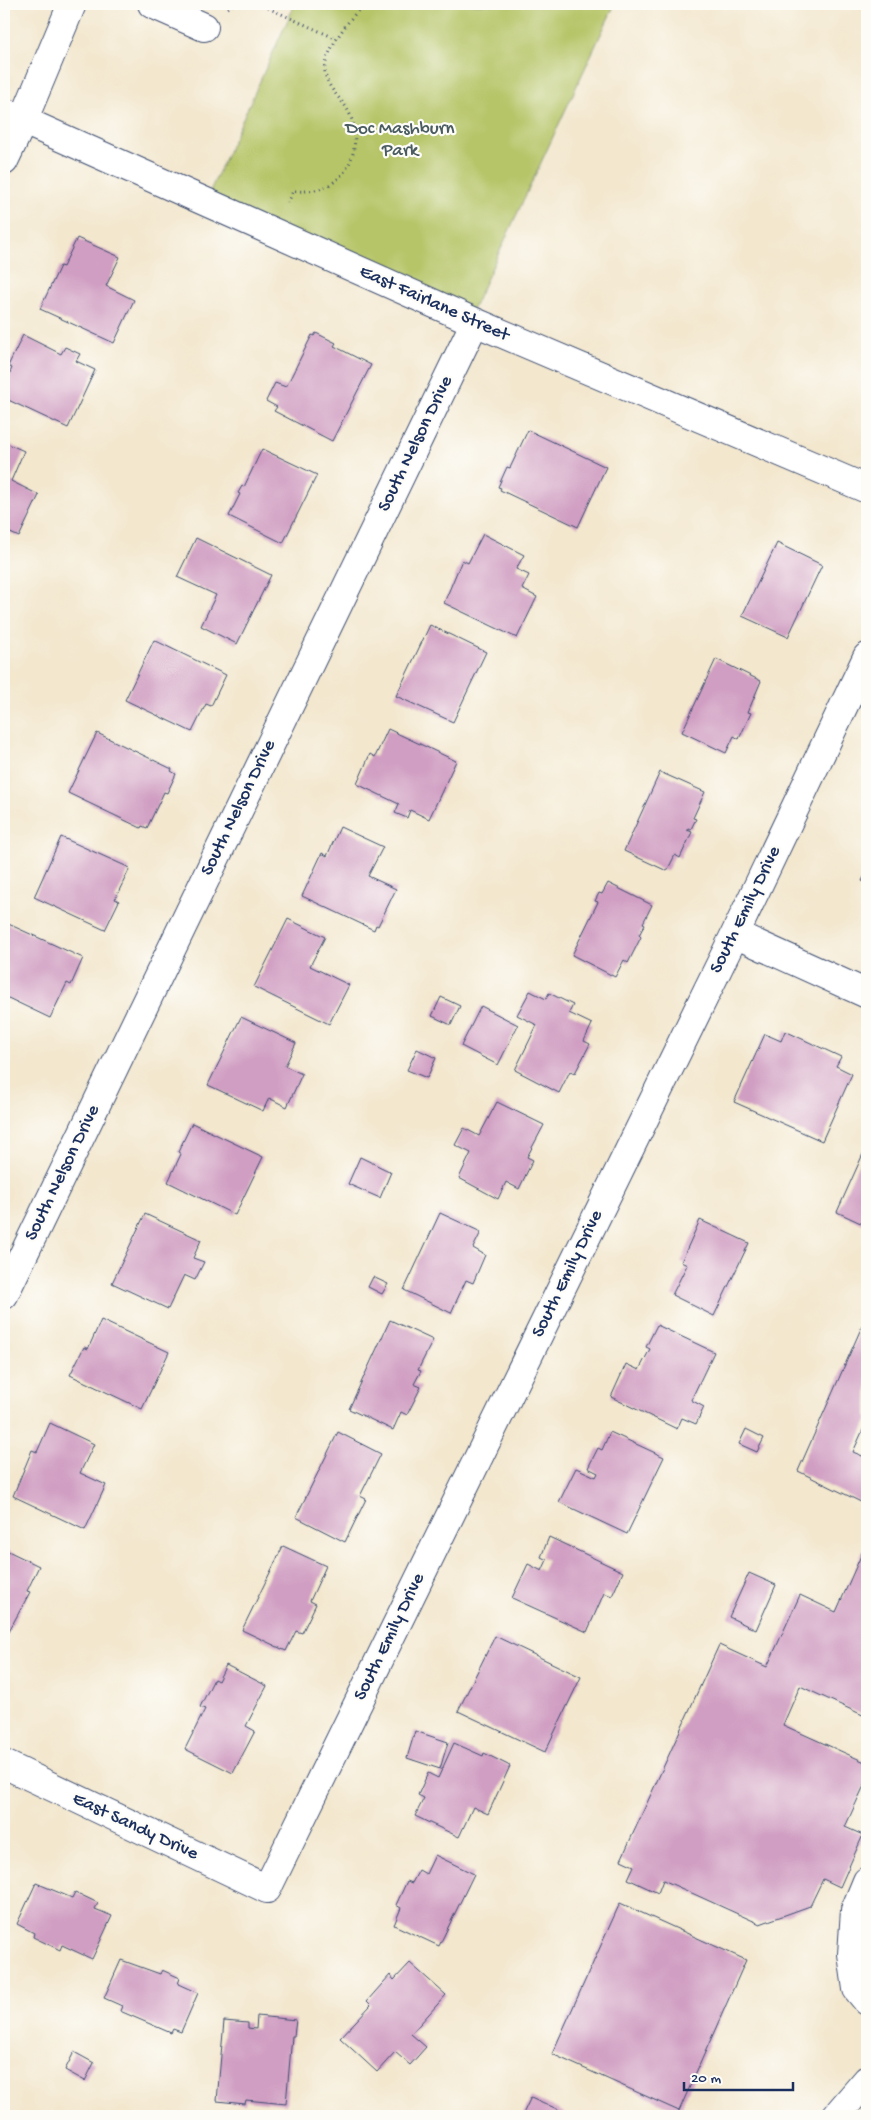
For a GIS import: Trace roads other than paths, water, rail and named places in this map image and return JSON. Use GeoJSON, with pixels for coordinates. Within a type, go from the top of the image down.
{"type":"FeatureCollection","features":[{"type":"Feature","properties":{"kind":"street"},"geometry":{"type":"LineString","coordinates":[[4,162],[14,116],[72,4]]}},
{"type":"Feature","properties":{"kind":"street"},"geometry":{"type":"LineString","coordinates":[[152,4],[204,27]]}},
{"type":"Feature","properties":{"kind":"street","name":"East Fairlane Street"},"geometry":{"type":"LineString","coordinates":[[14,116],[474,322],[867,490]]}},
{"type":"Feature","properties":{"kind":"street","name":"South Nelson Drive"},"geometry":{"type":"LineString","coordinates":[[4,1295],[474,322]]}},
{"type":"Feature","properties":{"kind":"street","name":"South Emily Drive"},"geometry":{"type":"LineString","coordinates":[[267,1889],[735,934],[867,657]]}},
{"type":"Feature","properties":{"kind":"street"},"geometry":{"type":"LineString","coordinates":[[735,934],[867,994]]}},
{"type":"Feature","properties":{"kind":"street","name":"East Sandy Drive"},"geometry":{"type":"LineString","coordinates":[[4,1764],[267,1889]]}},
{"type":"Feature","properties":{"kind":"street"},"geometry":{"type":"LineString","coordinates":[[867,1882],[855,1910],[852,1954],[857,1989],[867,2001]]}},
{"type":"Feature","properties":{"kind":"street"},"geometry":{"type":"LineString","coordinates":[[836,2116],[867,2080]]}},
{"type":"Feature","properties":{"kind":"park label","name":"Doc Mashburn Park"},"geometry":{"type":"Point","coordinates":[400,140]}}]}
